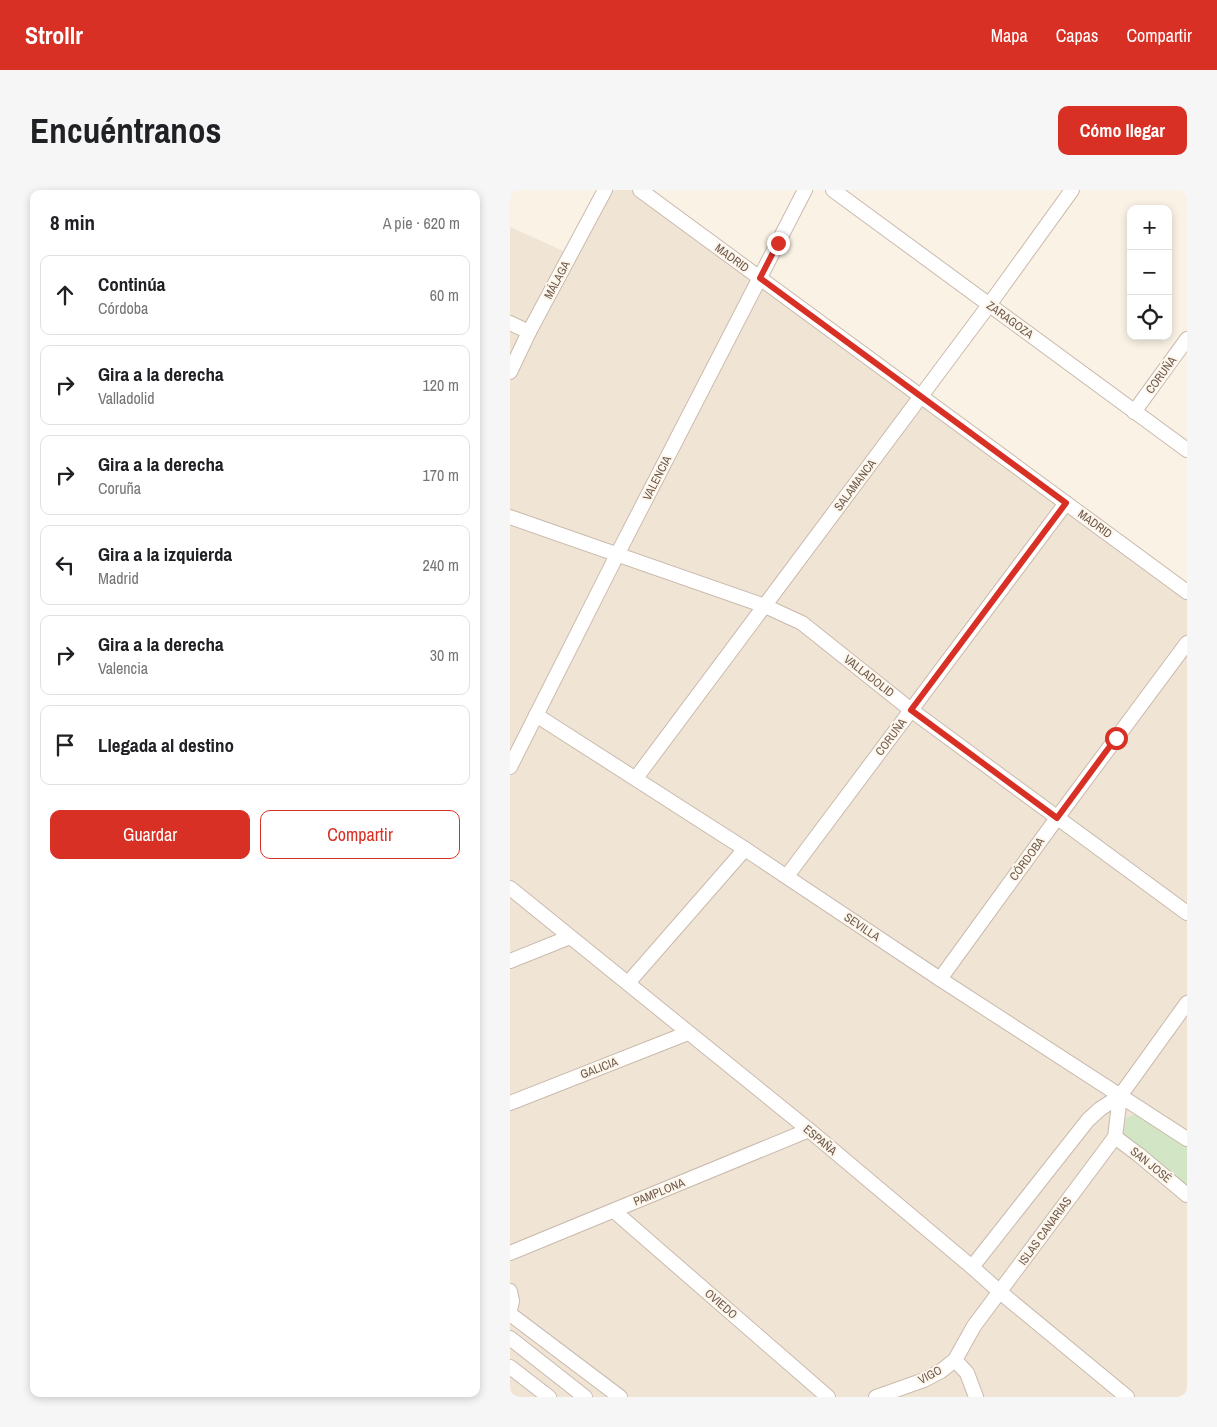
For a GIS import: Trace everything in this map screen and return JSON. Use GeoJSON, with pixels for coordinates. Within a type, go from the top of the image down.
{"type":"FeatureCollection","features":[{"type":"Feature","properties":{"kind":"street","name":"MÁLAGA"},"geometry":{"type":"LineString","coordinates":[[510,372],[529,332],[605,190]]}},
{"type":"Feature","properties":{"kind":"street","name":"MADRID"},"geometry":{"type":"LineString","coordinates":[[640,190],[1187,592]]}},
{"type":"Feature","properties":{"kind":"street","name":"VALENCIA"},"geometry":{"type":"LineString","coordinates":[[510,767],[805,190]]}},
{"type":"Feature","properties":{"kind":"street","name":"ZARAGOZA"},"geometry":{"type":"LineString","coordinates":[[833,190],[1187,450]]}},
{"type":"Feature","properties":{"kind":"street","name":"SALAMANCA"},"geometry":{"type":"LineString","coordinates":[[636,778],[989,305],[1072,190]]}},
{"type":"Feature","properties":{"kind":"street"},"geometry":{"type":"LineString","coordinates":[[510,323],[529,332]]}},
{"type":"Feature","properties":{"kind":"street","name":"CORUÑA"},"geometry":{"type":"LineString","coordinates":[[1134,412],[1187,339]]}},
{"type":"Feature","properties":{"kind":"street","name":"CORUÑA"},"geometry":{"type":"LineString","coordinates":[[787,876],[1066,503]]}},
{"type":"Feature","properties":{"kind":"street","name":"VALLADOLID"},"geometry":{"type":"LineString","coordinates":[[510,517],[765,606],[802,623],[911,710],[1187,913]]}},
{"type":"Feature","properties":{"kind":"street","name":"CÓRDOBA"},"geometry":{"type":"LineString","coordinates":[[940,980],[1187,643]]}},
{"type":"Feature","properties":{"kind":"street","name":"SEVILLA"},"geometry":{"type":"LineString","coordinates":[[536,715],[787,876],[940,980],[1187,1139]]}},
{"type":"Feature","properties":{"kind":"street"},"geometry":{"type":"LineString","coordinates":[[628,983],[745,849]]}},
{"type":"Feature","properties":{"kind":"street","name":"ESPAÑA"},"geometry":{"type":"LineString","coordinates":[[510,888],[809,1130],[1127,1397]]}},
{"type":"Feature","properties":{"kind":"street"},"geometry":{"type":"LineString","coordinates":[[510,961],[570,937]]}},
{"type":"Feature","properties":{"kind":"street","name":"ISLAS CANARIAS"},"geometry":{"type":"LineString","coordinates":[[972,1267],[1088,1120],[1100,1109],[1120,1096],[1187,1003]]}},
{"type":"Feature","properties":{"kind":"street","name":"GALICIA"},"geometry":{"type":"LineString","coordinates":[[510,1103],[688,1033]]}},
{"type":"Feature","properties":{"kind":"street","name":"ISLAS CANARIAS"},"geometry":{"type":"LineString","coordinates":[[955,1360],[974,1326],[1115,1137],[1120,1096]]}},
{"type":"Feature","properties":{"kind":"street","name":"PAMPLONA"},"geometry":{"type":"LineString","coordinates":[[510,1253],[809,1130]]}},
{"type":"Feature","properties":{"kind":"street","name":"SAN JOSÉ"},"geometry":{"type":"LineString","coordinates":[[1115,1137],[1139,1154],[1187,1194]]}},
{"type":"Feature","properties":{"kind":"street","name":"OVIEDO"},"geometry":{"type":"LineString","coordinates":[[614,1211],[828,1397]]}},
{"type":"Feature","properties":{"kind":"street"},"geometry":{"type":"LineString","coordinates":[[510,1291],[512,1300],[510,1310]]}},
{"type":"Feature","properties":{"kind":"street"},"geometry":{"type":"LineString","coordinates":[[510,1314],[620,1397]]}},
{"type":"Feature","properties":{"kind":"street"},"geometry":{"type":"LineString","coordinates":[[510,1338],[585,1397]]}},
{"type":"Feature","properties":{"kind":"street"},"geometry":{"type":"LineString","coordinates":[[525,1350],[511,1370],[549,1397]]}},
{"type":"Feature","properties":{"kind":"street"},"geometry":{"type":"LineString","coordinates":[[955,1360],[967,1373],[976,1397]]}},
{"type":"Feature","properties":{"kind":"street","name":"VIGO"},"geometry":{"type":"LineString","coordinates":[[876,1397],[924,1380],[941,1371],[955,1360]]}},
{"type":"Feature","properties":{"kind":"shaded area"},"geometry":{"type":"Polygon","coordinates":[[[605,190],[640,190],[1187,592],[1187,1397],[510,1397],[510,227],[570,254],[605,190]]]}},
{"type":"Feature","properties":{"kind":"green space"},"geometry":{"type":"Polygon","coordinates":[[[1136,1114],[1187,1147],[1187,1187],[1123,1135],[1126,1118],[1136,1114]]]}},
{"type":"Feature","properties":{"kind":"route"},"geometry":{"type":"LineString","coordinates":[[778,243],[760,278],[1066,503],[911,710],[1057,818],[1116,738]]}}]}
